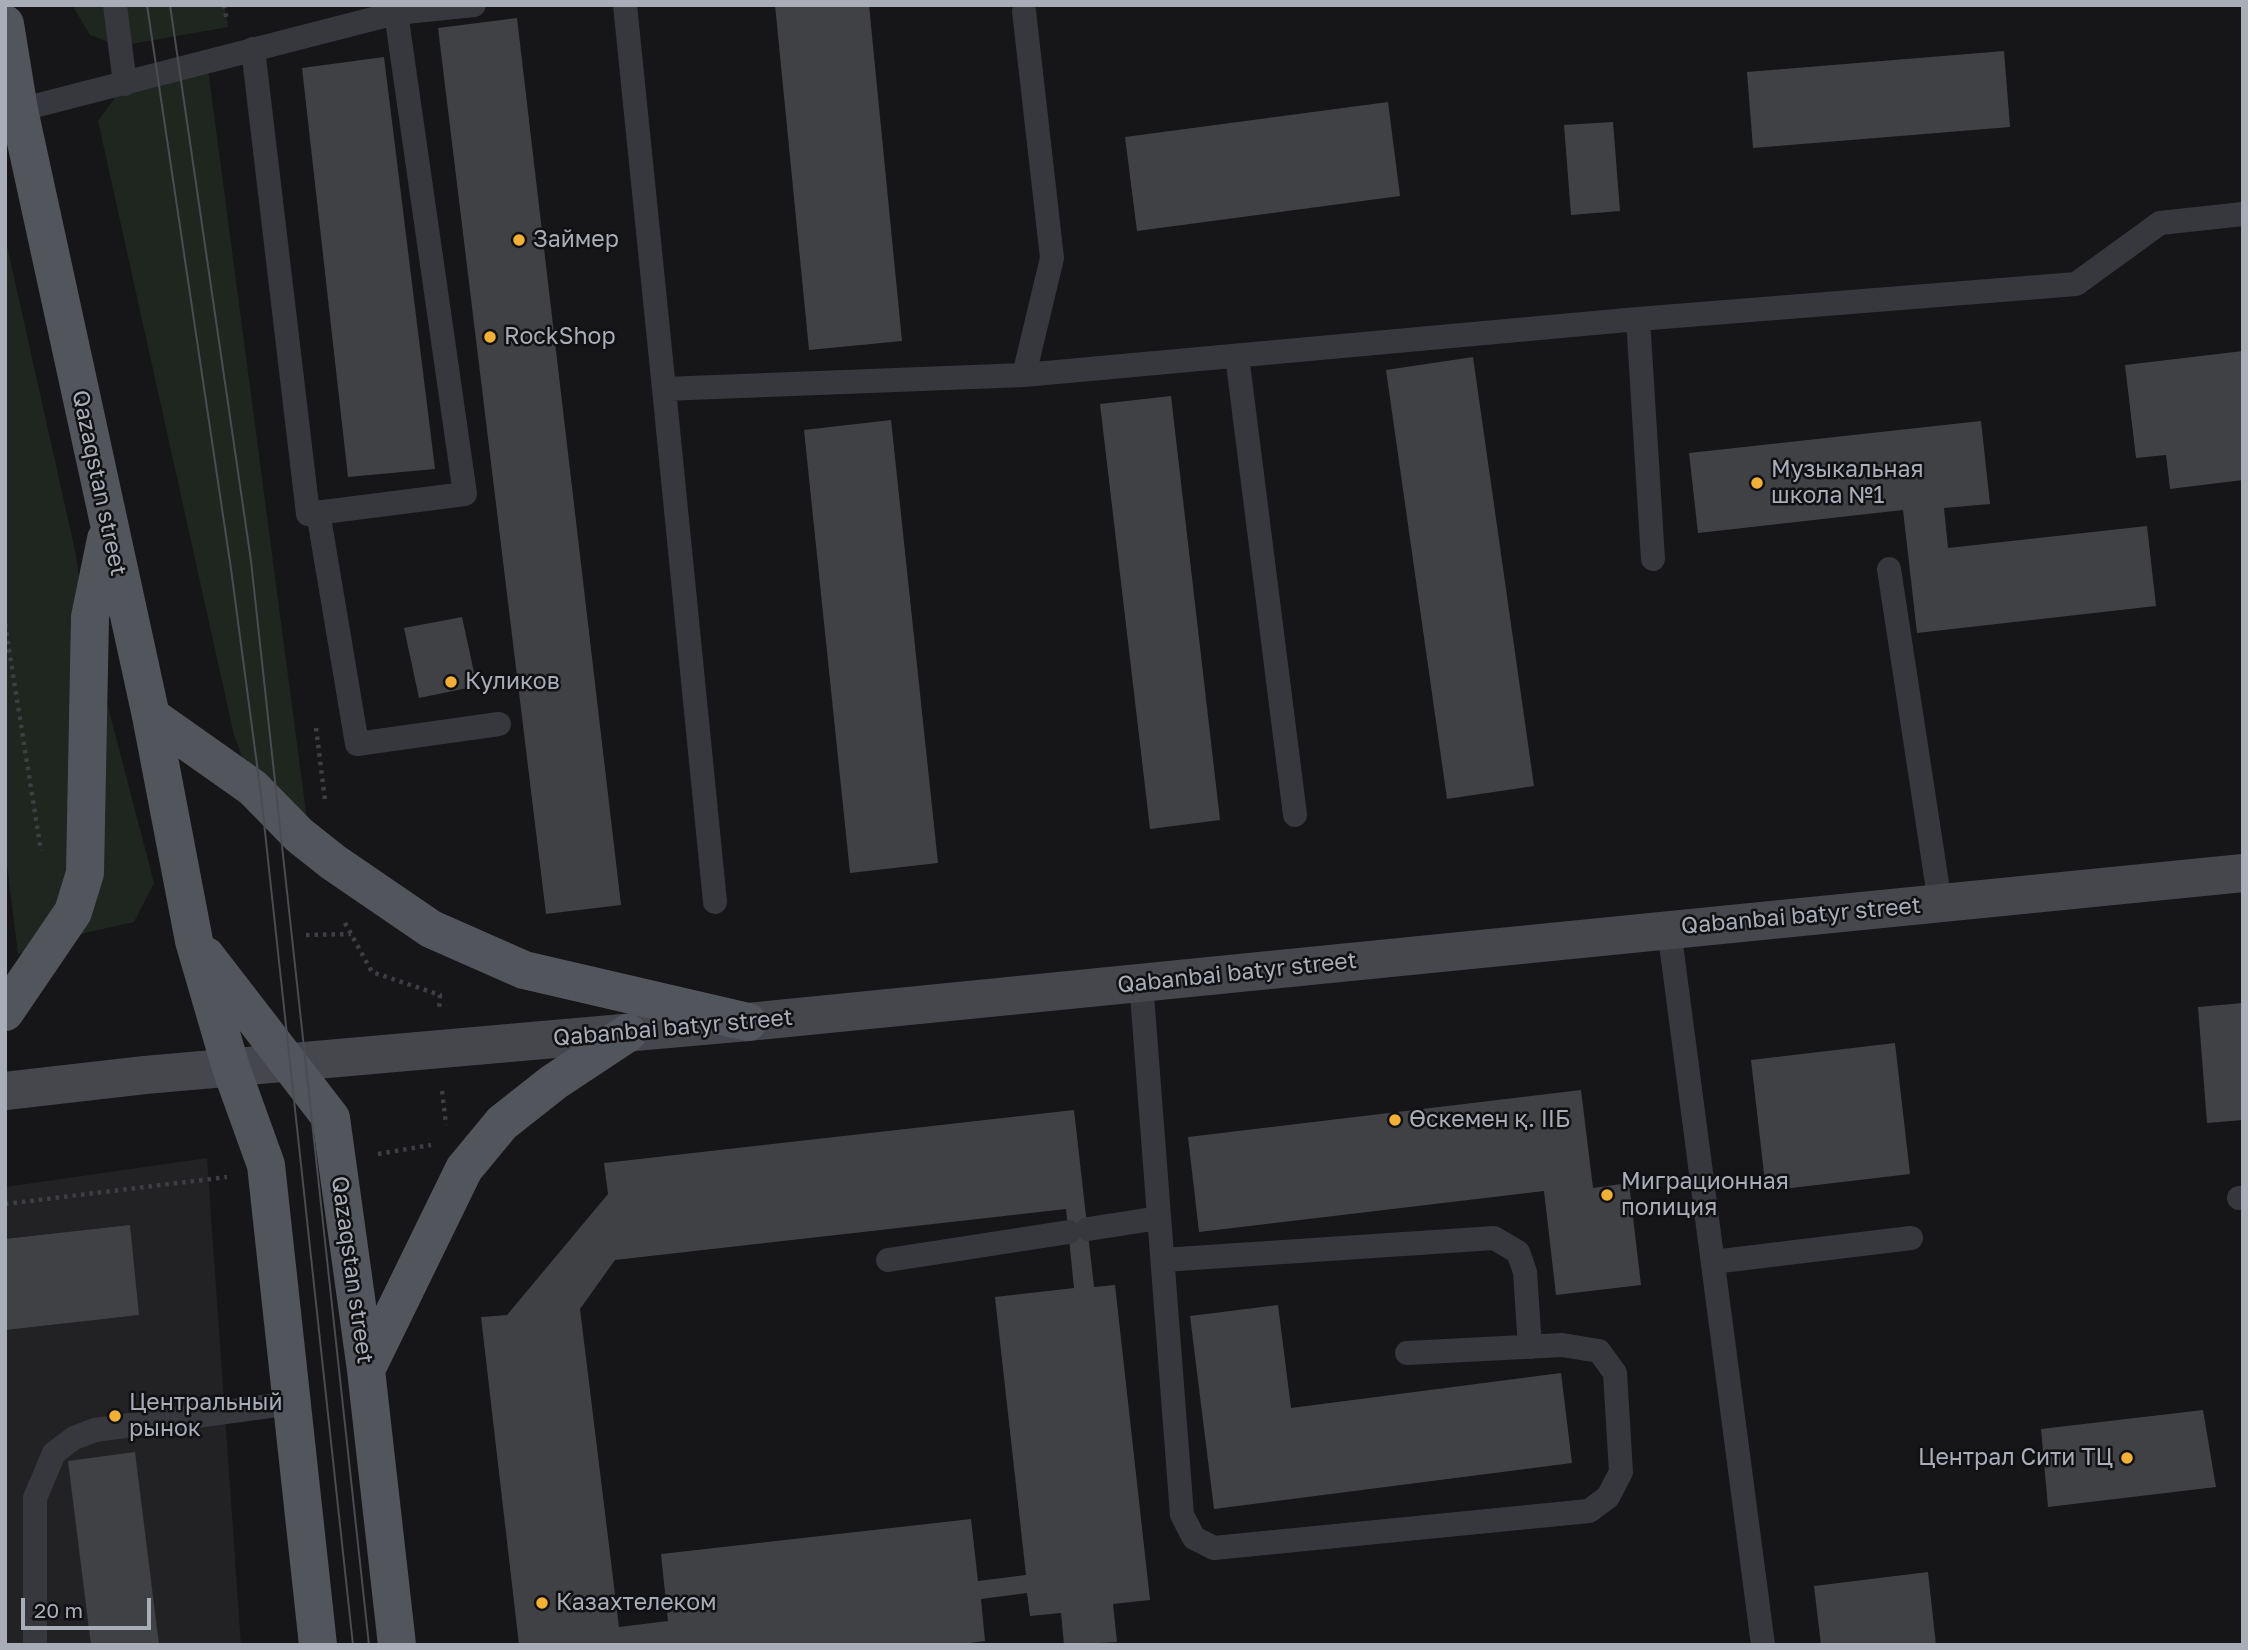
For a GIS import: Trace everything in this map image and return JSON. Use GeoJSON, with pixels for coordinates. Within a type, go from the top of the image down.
{"type":"FeatureCollection","features":[{"type":"Feature","properties":{"kind":"main road","name":"Qazaqstan street"},"geometry":{"type":"LineString","coordinates":[[5,24],[19,110],[151,716],[194,941],[231,1068],[266,1165],[318,1645]]}},
{"type":"Feature","properties":{"kind":"main road"},"geometry":{"type":"LineString","coordinates":[[5,1012],[73,912],[85,873],[90,617],[109,527]]}},
{"type":"Feature","properties":{"kind":"main road"},"geometry":{"type":"LineString","coordinates":[[151,716],[253,788],[299,835],[333,862],[431,929],[524,970],[748,1022]]}},
{"type":"Feature","properties":{"kind":"main road","name":"Qazaqstan street"},"geometry":{"type":"LineString","coordinates":[[194,941],[290,1061],[331,1118],[366,1370],[397,1645]]}},
{"type":"Feature","properties":{"kind":"main road"},"geometry":{"type":"LineString","coordinates":[[366,1370],[464,1169],[502,1124],[554,1082],[628,1033]]}},
{"type":"Feature","properties":{"kind":"street","name":"Qabanbai batyr street"},"geometry":{"type":"LineString","coordinates":[[5,1091],[290,1061],[748,1022],[2243,873]]}},
{"type":"Feature","properties":{"kind":"lane"},"geometry":{"type":"LineString","coordinates":[[115,5],[125,84]]}},
{"type":"Feature","properties":{"kind":"lane"},"geometry":{"type":"LineString","coordinates":[[19,110],[396,13],[474,5]]}},
{"type":"Feature","properties":{"kind":"lane"},"geometry":{"type":"LineString","coordinates":[[625,5],[715,902]]}},
{"type":"Feature","properties":{"kind":"lane"},"geometry":{"type":"LineString","coordinates":[[1024,11],[1052,257],[1024,375]]}},
{"type":"Feature","properties":{"kind":"lane"},"geometry":{"type":"LineString","coordinates":[[253,49],[308,514],[465,494],[396,13]]}},
{"type":"Feature","properties":{"kind":"lane"},"geometry":{"type":"LineString","coordinates":[[664,389],[1024,375],[1638,319],[2076,284],[2160,223],[2243,214]]}},
{"type":"Feature","properties":{"kind":"lane"},"geometry":{"type":"LineString","coordinates":[[1638,319],[1653,559]]}},
{"type":"Feature","properties":{"kind":"lane"},"geometry":{"type":"LineString","coordinates":[[1237,356],[1295,815]]}},
{"type":"Feature","properties":{"kind":"lane"},"geometry":{"type":"LineString","coordinates":[[318,513],[357,744],[499,724]]}},
{"type":"Feature","properties":{"kind":"lane"},"geometry":{"type":"LineString","coordinates":[[1889,569],[1940,903]]}},
{"type":"Feature","properties":{"kind":"lane"},"geometry":{"type":"LineString","coordinates":[[1669,929],[1763,1645]]}},
{"type":"Feature","properties":{"kind":"lane"},"geometry":{"type":"LineString","coordinates":[[1141,982],[1182,1515],[1194,1538],[1214,1548],[1588,1511],[1608,1497],[1621,1472],[1615,1373],[1599,1351],[1562,1345],[1407,1353]]}},
{"type":"Feature","properties":{"kind":"lane"},"geometry":{"type":"LineString","coordinates":[[888,1260],[1159,1218]]}},
{"type":"Feature","properties":{"kind":"lane"},"geometry":{"type":"LineString","coordinates":[[1163,1260],[1494,1238],[1518,1252],[1525,1272],[1530,1347]]}},
{"type":"Feature","properties":{"kind":"lane"},"geometry":{"type":"LineString","coordinates":[[1713,1262],[1912,1238]]}},
{"type":"Feature","properties":{"kind":"lane"},"geometry":{"type":"LineString","coordinates":[[35,1645],[35,1498],[54,1454],[74,1438],[95,1430],[290,1404]]}},
{"type":"Feature","properties":{"kind":"path"},"geometry":{"type":"LineString","coordinates":[[5,624],[42,859]]}},
{"type":"Feature","properties":{"kind":"path"},"geometry":{"type":"LineString","coordinates":[[339,913],[372,972],[440,995],[439,1016]]}},
{"type":"Feature","properties":{"kind":"path"},"geometry":{"type":"LineString","coordinates":[[306,935],[351,934]]}},
{"type":"Feature","properties":{"kind":"path"},"geometry":{"type":"LineString","coordinates":[[369,1155],[438,1144]]}},
{"type":"Feature","properties":{"kind":"path"},"geometry":{"type":"LineString","coordinates":[[5,1204],[240,1174]]}},
{"type":"Feature","properties":{"kind":"shaded area"},"geometry":{"type":"Polygon","coordinates":[[[72,5],[224,5],[228,27],[120,46],[90,35],[72,5]]]}},
{"type":"Feature","properties":{"kind":"shaded area"},"geometry":{"type":"Polygon","coordinates":[[[207,61],[309,835],[253,788],[234,735],[98,121],[125,84],[207,61]]]}},
{"type":"Feature","properties":{"kind":"shaded area"},"geometry":{"type":"Polygon","coordinates":[[[5,237],[76,555],[85,619],[154,883],[134,922],[54,940],[18,954],[5,849],[5,237]]]}},
{"type":"Feature","properties":{"kind":"shaded area","name":"Центральный рынок"},"geometry":{"type":"Polygon","coordinates":[[[207,1158],[241,1645],[5,1645],[5,1187],[207,1158]]]}},
{"type":"Feature","properties":{"kind":"building"},"geometry":{"type":"Polygon","coordinates":[[[775,5],[869,5],[902,341],[809,350],[775,5]]]}},
{"type":"Feature","properties":{"kind":"building"},"geometry":{"type":"Polygon","coordinates":[[[517,18],[621,905],[546,914],[438,28],[517,18]]]}},
{"type":"Feature","properties":{"kind":"building"},"geometry":{"type":"Polygon","coordinates":[[[2004,51],[2010,127],[1753,148],[1747,72],[2004,51]]]}},
{"type":"Feature","properties":{"kind":"building"},"geometry":{"type":"Polygon","coordinates":[[[384,57],[435,469],[348,477],[302,68],[384,57]]]}},
{"type":"Feature","properties":{"kind":"building"},"geometry":{"type":"Polygon","coordinates":[[[1388,102],[1400,196],[1137,231],[1125,137],[1388,102]]]}},
{"type":"Feature","properties":{"kind":"building"},"geometry":{"type":"Polygon","coordinates":[[[1613,122],[1620,211],[1571,215],[1564,125],[1613,122]]]}},
{"type":"Feature","properties":{"kind":"building"},"geometry":{"type":"Polygon","coordinates":[[[2243,351],[2243,480],[2170,489],[2166,455],[2136,458],[2125,365],[2243,351]]]}},
{"type":"Feature","properties":{"kind":"building"},"geometry":{"type":"Polygon","coordinates":[[[1473,357],[1534,786],[1447,799],[1386,370],[1473,357]]]}},
{"type":"Feature","properties":{"kind":"building"},"geometry":{"type":"Polygon","coordinates":[[[1171,396],[1220,820],[1150,829],[1100,404],[1171,396]]]}},
{"type":"Feature","properties":{"kind":"building"},"geometry":{"type":"Polygon","coordinates":[[[891,420],[938,863],[850,873],[804,430],[891,420]]]}},
{"type":"Feature","properties":{"kind":"building"},"geometry":{"type":"Polygon","coordinates":[[[1981,421],[1990,504],[1944,508],[1948,548],[2147,526],[2156,606],[1917,633],[1903,510],[1698,533],[1689,453],[1981,421]]]}},
{"type":"Feature","properties":{"kind":"building"},"geometry":{"type":"Polygon","coordinates":[[[462,617],[477,686],[419,698],[404,628],[462,617]]]}},
{"type":"Feature","properties":{"kind":"building"},"geometry":{"type":"Polygon","coordinates":[[[2243,1003],[2243,1120],[2207,1123],[2198,1007],[2243,1003]]]}},
{"type":"Feature","properties":{"kind":"building"},"geometry":{"type":"Polygon","coordinates":[[[1895,1043],[1910,1174],[1766,1191],[1751,1060],[1895,1043]]]}},
{"type":"Feature","properties":{"kind":"building"},"geometry":{"type":"Polygon","coordinates":[[[1581,1090],[1593,1188],[1629,1183],[1641,1285],[1556,1295],[1544,1191],[1199,1232],[1188,1137],[1581,1090]]]}},
{"type":"Feature","properties":{"kind":"building"},"geometry":{"type":"Polygon","coordinates":[[[1074,1110],[1094,1287],[1115,1285],[1150,1600],[1113,1604],[1117,1642],[1064,1645],[1061,1613],[1030,1616],[1027,1593],[981,1599],[985,1641],[955,1645],[519,1645],[481,1317],[507,1315],[608,1194],[604,1163],[1074,1110]],[[1066,1209],[615,1260],[580,1309],[619,1627],[668,1621],[661,1554],[971,1519],[978,1581],[1026,1575],[995,1297],[1074,1288],[1066,1209]]]}},
{"type":"Feature","properties":{"kind":"building"},"geometry":{"type":"Polygon","coordinates":[[[130,1225],[139,1315],[5,1330],[5,1239],[130,1225]]]}},
{"type":"Feature","properties":{"kind":"building"},"geometry":{"type":"Polygon","coordinates":[[[1278,1305],[1291,1408],[1561,1373],[1572,1463],[1214,1509],[1190,1316],[1278,1305]]]}},
{"type":"Feature","properties":{"kind":"building","name":"Централ Сити ТЦ"},"geometry":{"type":"Polygon","coordinates":[[[2203,1410],[2216,1487],[2048,1507],[2041,1429],[2203,1410]]]}},
{"type":"Feature","properties":{"kind":"building"},"geometry":{"type":"Polygon","coordinates":[[[135,1452],[159,1645],[91,1645],[68,1461],[135,1452]]]}},
{"type":"Feature","properties":{"kind":"building"},"geometry":{"type":"Polygon","coordinates":[[[1928,1572],[1936,1645],[1821,1645],[1814,1586],[1928,1572]]]}},
{"type":"Feature","properties":{"kind":"tram line"},"geometry":{"type":"LineString","coordinates":[[147,5],[231,569],[261,795],[353,1645]]}},
{"type":"Feature","properties":{"kind":"tram line"},"geometry":{"type":"LineString","coordinates":[[170,5],[251,561],[369,1645]]}},
{"type":"Feature","properties":{"kind":"place","name":"Займер"},"geometry":{"type":"Point","coordinates":[519,240]}},
{"type":"Feature","properties":{"kind":"place","name":"RockShop"},"geometry":{"type":"Point","coordinates":[490,337]}},
{"type":"Feature","properties":{"kind":"place","name":"Музыкальная школа №1"},"geometry":{"type":"Point","coordinates":[1757,483]}},
{"type":"Feature","properties":{"kind":"place","name":"Куликов"},"geometry":{"type":"Point","coordinates":[451,682]}},
{"type":"Feature","properties":{"kind":"place","name":"Өскемен қ. ІІБ"},"geometry":{"type":"Point","coordinates":[1395,1120]}},
{"type":"Feature","properties":{"kind":"place","name":"Миграционная полиция"},"geometry":{"type":"Point","coordinates":[1607,1195]}},
{"type":"Feature","properties":{"kind":"place","name":"Центральный рынок"},"geometry":{"type":"Point","coordinates":[115,1416]}},
{"type":"Feature","properties":{"kind":"place","name":"Централ Сити ТЦ"},"geometry":{"type":"Point","coordinates":[2127,1458]}},
{"type":"Feature","properties":{"kind":"place","name":"Казахтелеком"},"geometry":{"type":"Point","coordinates":[542,1603]}}]}
